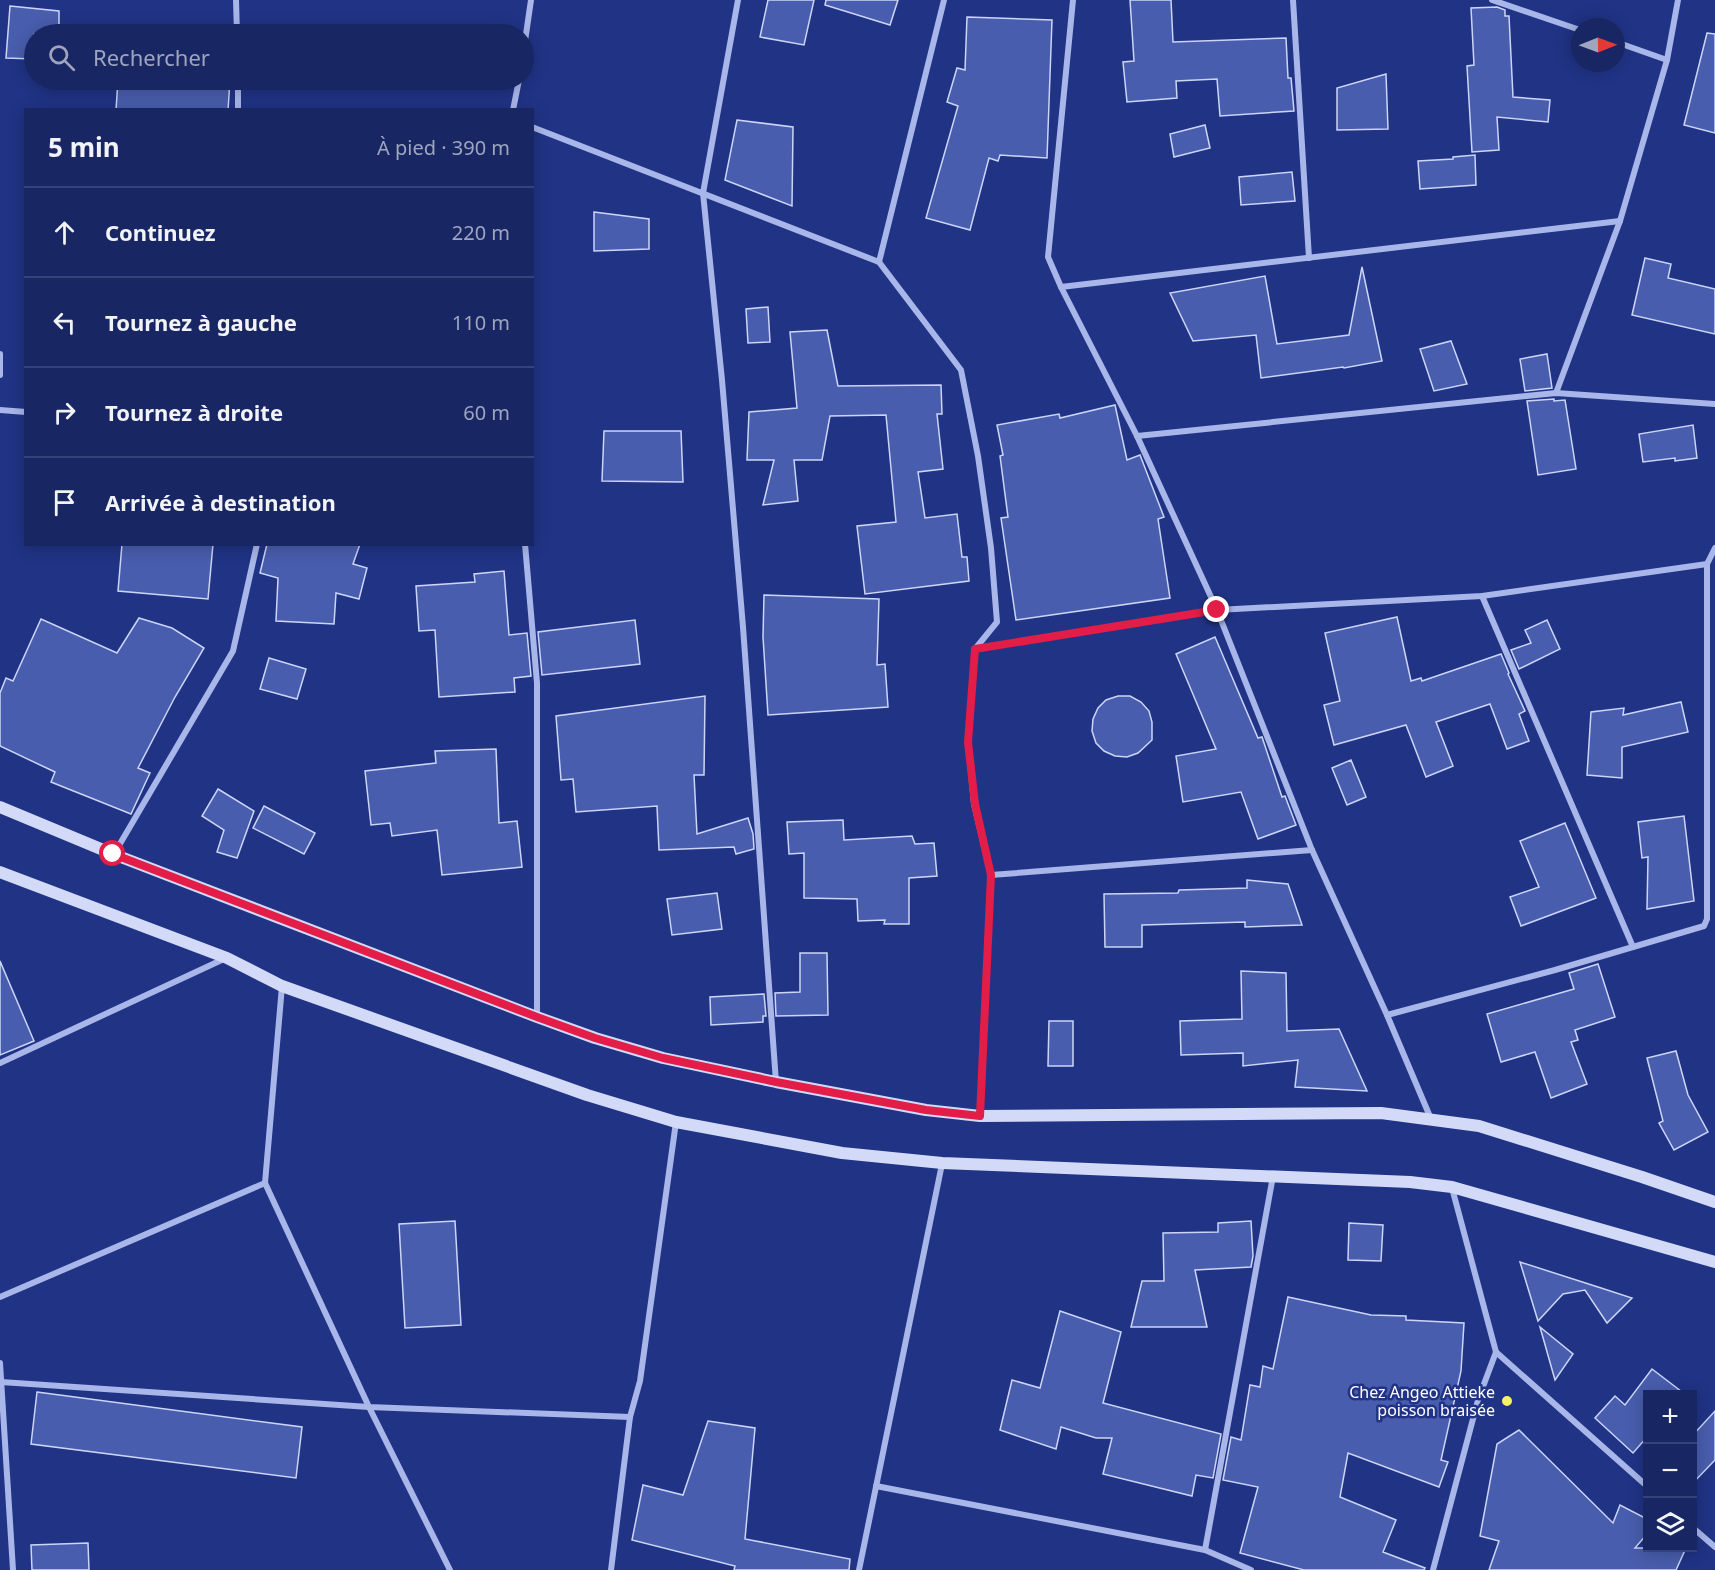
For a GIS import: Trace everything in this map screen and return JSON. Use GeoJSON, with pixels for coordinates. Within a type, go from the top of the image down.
{"type":"FeatureCollection","features":[{"type":"Feature","properties":{"kind":"street"},"geometry":{"type":"LineString","coordinates":[[236,0],[237,24]]}},
{"type":"Feature","properties":{"kind":"street"},"geometry":{"type":"LineString","coordinates":[[528,24],[531,0]]}},
{"type":"Feature","properties":{"kind":"street"},"geometry":{"type":"LineString","coordinates":[[738,0],[703,193],[743,627],[776,1082]]}},
{"type":"Feature","properties":{"kind":"street"},"geometry":{"type":"LineString","coordinates":[[879,262],[944,0]]}},
{"type":"Feature","properties":{"kind":"street"},"geometry":{"type":"LineString","coordinates":[[1073,0],[1048,257],[1137,436],[1217,610],[1312,850],[1387,1015],[1431,1119]]}},
{"type":"Feature","properties":{"kind":"street"},"geometry":{"type":"LineString","coordinates":[[1293,0],[1309,258]]}},
{"type":"Feature","properties":{"kind":"street"},"geometry":{"type":"LineString","coordinates":[[1492,0],[1571,27]]}},
{"type":"Feature","properties":{"kind":"street"},"geometry":{"type":"LineString","coordinates":[[1556,393],[1620,221],[1666,60],[1678,0]]}},
{"type":"Feature","properties":{"kind":"street"},"geometry":{"type":"LineString","coordinates":[[1625,45],[1666,60]]}},
{"type":"Feature","properties":{"kind":"street"},"geometry":{"type":"LineString","coordinates":[[238,90],[238,108]]}},
{"type":"Feature","properties":{"kind":"street"},"geometry":{"type":"LineString","coordinates":[[513,108],[517,90]]}},
{"type":"Feature","properties":{"kind":"street"},"geometry":{"type":"LineString","coordinates":[[534,128],[879,262],[961,370],[978,456],[991,548],[997,622],[975,649],[968,742],[975,804],[991,875],[980,1116]]}},
{"type":"Feature","properties":{"kind":"street"},"geometry":{"type":"LineString","coordinates":[[1061,287],[1620,221]]}},
{"type":"Feature","properties":{"kind":"street"},"geometry":{"type":"LineString","coordinates":[[0,354],[0,375]]}},
{"type":"Feature","properties":{"kind":"street"},"geometry":{"type":"LineString","coordinates":[[1137,436],[1556,393],[1715,404]]}},
{"type":"Feature","properties":{"kind":"street"},"geometry":{"type":"LineString","coordinates":[[0,410],[24,412]]}},
{"type":"Feature","properties":{"kind":"street"},"geometry":{"type":"LineString","coordinates":[[113,854],[232,651],[257,546]]}},
{"type":"Feature","properties":{"kind":"street"},"geometry":{"type":"LineString","coordinates":[[525,546],[537,683],[537,1017]]}},
{"type":"Feature","properties":{"kind":"street"},"geometry":{"type":"LineString","coordinates":[[1387,1015],[1704,926],[1707,919],[1707,564],[1715,548]]}},
{"type":"Feature","properties":{"kind":"street"},"geometry":{"type":"LineString","coordinates":[[975,649],[1217,610],[1482,596],[1707,564]]}},
{"type":"Feature","properties":{"kind":"street"},"geometry":{"type":"LineString","coordinates":[[1482,596],[1633,947]]}},
{"type":"Feature","properties":{"kind":"street"},"geometry":{"type":"LineString","coordinates":[[0,807],[113,854],[537,1017],[595,1038],[663,1058],[926,1110],[980,1116],[1381,1113],[1431,1119],[1479,1126],[1715,1202]]}},
{"type":"Feature","properties":{"kind":"street"},"geometry":{"type":"LineString","coordinates":[[991,875],[1312,850]]}},
{"type":"Feature","properties":{"kind":"street"},"geometry":{"type":"LineString","coordinates":[[0,872],[227,958],[282,986],[587,1095],[676,1122],[842,1153],[942,1163],[1410,1182],[1452,1187],[1715,1262]]}},
{"type":"Feature","properties":{"kind":"street"},"geometry":{"type":"LineString","coordinates":[[0,1063],[227,958]]}},
{"type":"Feature","properties":{"kind":"street"},"geometry":{"type":"LineString","coordinates":[[282,986],[265,1183],[369,1407],[450,1570]]}},
{"type":"Feature","properties":{"kind":"street"},"geometry":{"type":"LineString","coordinates":[[611,1570],[630,1417],[640,1381],[676,1122]]}},
{"type":"Feature","properties":{"kind":"street"},"geometry":{"type":"LineString","coordinates":[[860,1570],[942,1163]]}},
{"type":"Feature","properties":{"kind":"street"},"geometry":{"type":"LineString","coordinates":[[1205,1550],[1273,1176]]}},
{"type":"Feature","properties":{"kind":"street"},"geometry":{"type":"LineString","coordinates":[[0,1298],[265,1183]]}},
{"type":"Feature","properties":{"kind":"street"},"geometry":{"type":"LineString","coordinates":[[1452,1187],[1496,1352],[1643,1483]]}},
{"type":"Feature","properties":{"kind":"street"},"geometry":{"type":"LineString","coordinates":[[1433,1570],[1478,1400],[1496,1352]]}},
{"type":"Feature","properties":{"kind":"street"},"geometry":{"type":"LineString","coordinates":[[0,1363],[13,1570]]}},
{"type":"Feature","properties":{"kind":"street"},"geometry":{"type":"LineString","coordinates":[[1,1382],[369,1407],[630,1417]]}},
{"type":"Feature","properties":{"kind":"street"},"geometry":{"type":"LineString","coordinates":[[876,1486],[1205,1550],[1251,1570]]}},
{"type":"Feature","properties":{"kind":"street"},"geometry":{"type":"LineString","coordinates":[[1697,1531],[1715,1547]]}},
{"type":"Feature","properties":{"kind":"building"},"geometry":{"type":"Polygon","coordinates":[[[768,0],[814,0],[804,45],[760,37],[768,0]]]}},
{"type":"Feature","properties":{"kind":"building"},"geometry":{"type":"Polygon","coordinates":[[[826,0],[898,0],[890,25],[825,5],[826,0]]]}},
{"type":"Feature","properties":{"kind":"building"},"geometry":{"type":"Polygon","coordinates":[[[1130,0],[1171,0],[1173,42],[1286,38],[1288,78],[1291,78],[1294,111],[1220,116],[1217,79],[1176,81],[1177,98],[1127,102],[1123,62],[1134,61],[1130,0]]]}},
{"type":"Feature","properties":{"kind":"building"},"geometry":{"type":"Polygon","coordinates":[[[10,6],[59,11],[59,24],[24,24],[24,59],[6,58],[10,6]]]}},
{"type":"Feature","properties":{"kind":"building"},"geometry":{"type":"Polygon","coordinates":[[[1497,7],[1505,10],[1505,16],[1509,16],[1513,97],[1550,100],[1548,122],[1497,117],[1499,150],[1472,152],[1467,66],[1474,65],[1471,8],[1497,7]]]}},
{"type":"Feature","properties":{"kind":"building"},"geometry":{"type":"Polygon","coordinates":[[[967,17],[1052,20],[1047,158],[1000,155],[998,161],[989,158],[970,230],[926,218],[958,106],[947,102],[957,68],[965,70],[967,17]]]}},
{"type":"Feature","properties":{"kind":"building"},"geometry":{"type":"Polygon","coordinates":[[[1707,33],[1715,34],[1715,133],[1684,125],[1707,33]]]}},
{"type":"Feature","properties":{"kind":"building"},"geometry":{"type":"Polygon","coordinates":[[[1386,74],[1388,129],[1337,130],[1337,88],[1386,74]]]}},
{"type":"Feature","properties":{"kind":"building"},"geometry":{"type":"Polygon","coordinates":[[[117,90],[229,90],[228,108],[116,108],[117,90]]]}},
{"type":"Feature","properties":{"kind":"building"},"geometry":{"type":"Polygon","coordinates":[[[737,120],[793,127],[792,206],[725,180],[737,120]]]}},
{"type":"Feature","properties":{"kind":"building"},"geometry":{"type":"Polygon","coordinates":[[[1205,125],[1210,148],[1174,157],[1170,134],[1205,125]]]}},
{"type":"Feature","properties":{"kind":"building"},"geometry":{"type":"Polygon","coordinates":[[[1475,155],[1476,185],[1420,189],[1418,161],[1475,155]]]}},
{"type":"Feature","properties":{"kind":"building"},"geometry":{"type":"Polygon","coordinates":[[[1292,172],[1295,201],[1241,205],[1239,177],[1292,172]]]}},
{"type":"Feature","properties":{"kind":"building"},"geometry":{"type":"Polygon","coordinates":[[[594,212],[649,219],[649,249],[594,251],[594,212]]]}},
{"type":"Feature","properties":{"kind":"building"},"geometry":{"type":"Polygon","coordinates":[[[1645,258],[1671,264],[1668,278],[1715,289],[1715,334],[1632,315],[1645,258]]]}},
{"type":"Feature","properties":{"kind":"building"},"geometry":{"type":"Polygon","coordinates":[[[1362,267],[1382,361],[1344,368],[1261,378],[1256,335],[1193,341],[1170,293],[1265,276],[1277,344],[1349,335],[1362,267]]]}},
{"type":"Feature","properties":{"kind":"building"},"geometry":{"type":"Polygon","coordinates":[[[768,307],[770,342],[748,343],[746,309],[768,307]]]}},
{"type":"Feature","properties":{"kind":"building"},"geometry":{"type":"Polygon","coordinates":[[[827,330],[838,386],[941,385],[942,414],[937,414],[943,469],[918,472],[925,518],[957,514],[962,557],[967,557],[969,581],[865,594],[857,526],[896,522],[886,415],[830,416],[822,460],[794,460],[798,501],[763,505],[774,460],[747,460],[749,412],[797,408],[790,332],[827,330]]]}},
{"type":"Feature","properties":{"kind":"building"},"geometry":{"type":"Polygon","coordinates":[[[1451,341],[1467,384],[1434,391],[1420,349],[1451,341]]]}},
{"type":"Feature","properties":{"kind":"building"},"geometry":{"type":"Polygon","coordinates":[[[1547,354],[1552,388],[1525,391],[1520,359],[1547,354]]]}},
{"type":"Feature","properties":{"kind":"building"},"geometry":{"type":"Polygon","coordinates":[[[1554,399],[1554,401],[1565,400],[1576,469],[1538,475],[1527,401],[1554,399]]]}},
{"type":"Feature","properties":{"kind":"building"},"geometry":{"type":"Polygon","coordinates":[[[1115,405],[1127,460],[1140,455],[1164,517],[1158,519],[1170,598],[1016,620],[1001,518],[1008,517],[1000,456],[1003,455],[997,425],[1059,414],[1060,418],[1115,405]]]}},
{"type":"Feature","properties":{"kind":"building"},"geometry":{"type":"Polygon","coordinates":[[[1693,425],[1697,458],[1643,462],[1639,434],[1693,425]]]}},
{"type":"Feature","properties":{"kind":"building"},"geometry":{"type":"Polygon","coordinates":[[[604,431],[681,431],[683,482],[602,481],[604,431]]]}},
{"type":"Feature","properties":{"kind":"building"},"geometry":{"type":"Polygon","coordinates":[[[122,546],[213,546],[208,599],[118,591],[122,546]]]}},
{"type":"Feature","properties":{"kind":"building"},"geometry":{"type":"Polygon","coordinates":[[[267,546],[359,546],[353,564],[367,568],[359,599],[336,593],[334,624],[276,621],[278,578],[260,573],[267,546]]]}},
{"type":"Feature","properties":{"kind":"building"},"geometry":{"type":"Polygon","coordinates":[[[504,571],[509,635],[527,633],[531,676],[514,678],[515,692],[439,697],[435,630],[419,631],[416,586],[475,582],[474,574],[504,571]]]}},
{"type":"Feature","properties":{"kind":"building"},"geometry":{"type":"Polygon","coordinates":[[[764,595],[879,599],[877,665],[885,664],[888,707],[768,715],[763,637],[764,595]]]}},
{"type":"Feature","properties":{"kind":"building"},"geometry":{"type":"Polygon","coordinates":[[[1397,617],[1411,681],[1421,678],[1422,681],[1501,654],[1525,711],[1519,714],[1529,741],[1507,749],[1490,704],[1436,722],[1453,766],[1426,777],[1406,725],[1334,745],[1324,705],[1340,701],[1325,633],[1397,617]]]}},
{"type":"Feature","properties":{"kind":"building"},"geometry":{"type":"Polygon","coordinates":[[[139,618],[172,628],[204,648],[138,768],[150,773],[131,814],[51,782],[55,772],[0,746],[0,693],[6,678],[13,681],[41,619],[117,653],[139,618]]]}},
{"type":"Feature","properties":{"kind":"building"},"geometry":{"type":"Polygon","coordinates":[[[635,620],[640,664],[542,675],[538,632],[635,620]]]}},
{"type":"Feature","properties":{"kind":"building"},"geometry":{"type":"Polygon","coordinates":[[[1547,620],[1560,649],[1519,669],[1511,650],[1531,643],[1525,630],[1547,620]]]}},
{"type":"Feature","properties":{"kind":"building"},"geometry":{"type":"Polygon","coordinates":[[[1215,637],[1258,738],[1262,737],[1282,797],[1285,796],[1296,825],[1258,839],[1241,792],[1183,802],[1176,756],[1216,749],[1176,654],[1215,637]]]}},
{"type":"Feature","properties":{"kind":"building"},"geometry":{"type":"Polygon","coordinates":[[[269,658],[306,669],[297,699],[260,689],[269,658]]]}},
{"type":"Feature","properties":{"kind":"building"},"geometry":{"type":"Polygon","coordinates":[[[705,696],[704,775],[694,775],[697,834],[748,818],[753,834],[754,849],[736,854],[734,847],[659,850],[657,806],[576,812],[573,779],[561,780],[556,716],[705,696]]]}},
{"type":"Feature","properties":{"kind":"building"},"geometry":{"type":"Polygon","coordinates":[[[1118,696],[1130,696],[1141,702],[1149,711],[1152,722],[1152,740],[1138,753],[1127,757],[1115,756],[1104,751],[1096,743],[1092,731],[1093,719],[1098,708],[1106,700],[1118,696]]]}},
{"type":"Feature","properties":{"kind":"building"},"geometry":{"type":"Polygon","coordinates":[[[1681,702],[1688,732],[1622,747],[1622,778],[1587,775],[1591,712],[1624,708],[1623,715],[1681,702]]]}},
{"type":"Feature","properties":{"kind":"building"},"geometry":{"type":"Polygon","coordinates":[[[496,749],[499,823],[517,821],[522,867],[442,875],[437,830],[392,836],[390,823],[371,825],[365,771],[436,763],[435,751],[496,749]]]}},
{"type":"Feature","properties":{"kind":"building"},"geometry":{"type":"Polygon","coordinates":[[[1351,760],[1366,797],[1347,805],[1332,768],[1351,760]]]}},
{"type":"Feature","properties":{"kind":"building"},"geometry":{"type":"Polygon","coordinates":[[[218,789],[254,811],[237,858],[217,852],[224,830],[202,816],[218,789]]]}},
{"type":"Feature","properties":{"kind":"building"},"geometry":{"type":"Polygon","coordinates":[[[264,806],[315,833],[304,854],[253,828],[264,806]]]}},
{"type":"Feature","properties":{"kind":"building"},"geometry":{"type":"Polygon","coordinates":[[[1684,816],[1694,901],[1647,909],[1648,857],[1642,858],[1638,822],[1684,816]]]}},
{"type":"Feature","properties":{"kind":"building"},"geometry":{"type":"Polygon","coordinates":[[[843,820],[844,840],[912,836],[915,844],[934,843],[937,876],[909,878],[909,924],[884,924],[885,920],[858,921],[857,899],[804,898],[804,853],[789,854],[787,822],[843,820]]]}},
{"type":"Feature","properties":{"kind":"building"},"geometry":{"type":"Polygon","coordinates":[[[1565,823],[1596,898],[1521,926],[1510,897],[1539,887],[1520,841],[1565,823]]]}},
{"type":"Feature","properties":{"kind":"building"},"geometry":{"type":"Polygon","coordinates":[[[1247,880],[1288,884],[1302,925],[1245,927],[1245,922],[1142,925],[1142,947],[1105,947],[1104,894],[1178,893],[1179,890],[1247,888],[1247,880]]]}},
{"type":"Feature","properties":{"kind":"building"},"geometry":{"type":"Polygon","coordinates":[[[717,893],[722,929],[672,935],[667,899],[717,893]]]}},
{"type":"Feature","properties":{"kind":"building"},"geometry":{"type":"Polygon","coordinates":[[[800,953],[827,953],[828,1015],[776,1016],[775,993],[800,992],[800,953]]]}},
{"type":"Feature","properties":{"kind":"building"},"geometry":{"type":"Polygon","coordinates":[[[0,961],[34,1041],[0,1055],[0,961]]]}},
{"type":"Feature","properties":{"kind":"building"},"geometry":{"type":"Polygon","coordinates":[[[1598,964],[1615,1017],[1575,1030],[1578,1040],[1571,1042],[1587,1084],[1551,1098],[1535,1052],[1501,1062],[1487,1014],[1574,989],[1569,973],[1598,964]]]}},
{"type":"Feature","properties":{"kind":"building"},"geometry":{"type":"Polygon","coordinates":[[[1241,971],[1286,973],[1287,1031],[1339,1029],[1367,1091],[1295,1087],[1298,1060],[1243,1066],[1243,1053],[1181,1055],[1180,1021],[1242,1019],[1241,971]]]}},
{"type":"Feature","properties":{"kind":"building"},"geometry":{"type":"Polygon","coordinates":[[[764,994],[766,1016],[763,1016],[763,1022],[711,1025],[710,997],[764,994]]]}},
{"type":"Feature","properties":{"kind":"building"},"geometry":{"type":"Polygon","coordinates":[[[1049,1021],[1073,1021],[1073,1066],[1048,1066],[1049,1021]]]}},
{"type":"Feature","properties":{"kind":"building"},"geometry":{"type":"Polygon","coordinates":[[[1676,1051],[1688,1095],[1708,1132],[1674,1150],[1659,1123],[1663,1121],[1647,1058],[1676,1051]]]}},
{"type":"Feature","properties":{"kind":"building"},"geometry":{"type":"Polygon","coordinates":[[[455,1221],[461,1325],[405,1328],[399,1224],[455,1221]]]}},
{"type":"Feature","properties":{"kind":"building"},"geometry":{"type":"Polygon","coordinates":[[[1251,1221],[1253,1256],[1251,1267],[1195,1270],[1207,1327],[1131,1327],[1142,1281],[1164,1281],[1163,1233],[1218,1232],[1218,1223],[1251,1221]]]}},
{"type":"Feature","properties":{"kind":"building"},"geometry":{"type":"Polygon","coordinates":[[[1349,1223],[1383,1225],[1381,1261],[1348,1260],[1349,1223]]]}},
{"type":"Feature","properties":{"kind":"building"},"geometry":{"type":"Polygon","coordinates":[[[1520,1262],[1632,1298],[1607,1323],[1585,1290],[1563,1294],[1538,1321],[1520,1262]]]}},
{"type":"Feature","properties":{"kind":"building"},"geometry":{"type":"Polygon","coordinates":[[[1288,1297],[1371,1315],[1406,1316],[1406,1320],[1464,1323],[1461,1371],[1441,1460],[1448,1462],[1439,1487],[1348,1453],[1340,1497],[1396,1520],[1383,1552],[1425,1568],[1424,1570],[1304,1570],[1240,1553],[1258,1487],[1223,1480],[1231,1437],[1241,1440],[1250,1385],[1260,1387],[1263,1366],[1273,1369],[1288,1297]]]}},
{"type":"Feature","properties":{"kind":"building"},"geometry":{"type":"Polygon","coordinates":[[[1060,1311],[1121,1332],[1103,1403],[1221,1434],[1213,1478],[1196,1475],[1192,1496],[1103,1474],[1112,1438],[1096,1438],[1061,1427],[1056,1449],[1000,1430],[1012,1380],[1040,1388],[1060,1311]]]}},
{"type":"Feature","properties":{"kind":"building"},"geometry":{"type":"Polygon","coordinates":[[[1540,1327],[1573,1354],[1555,1380],[1540,1327]]]}},
{"type":"Feature","properties":{"kind":"building"},"geometry":{"type":"Polygon","coordinates":[[[1652,1369],[1679,1390],[1643,1390],[1643,1442],[1633,1453],[1595,1418],[1615,1396],[1625,1405],[1652,1369]]]}},
{"type":"Feature","properties":{"kind":"building"},"geometry":{"type":"Polygon","coordinates":[[[37,1392],[302,1427],[296,1478],[31,1444],[37,1392]]]}},
{"type":"Feature","properties":{"kind":"building"},"geometry":{"type":"Polygon","coordinates":[[[1715,1411],[1715,1460],[1697,1479],[1697,1444],[1697,1431],[1715,1411]]]}},
{"type":"Feature","properties":{"kind":"building"},"geometry":{"type":"Polygon","coordinates":[[[708,1421],[755,1428],[745,1539],[850,1559],[849,1570],[734,1570],[735,1566],[632,1540],[643,1485],[683,1495],[708,1421]]]}},
{"type":"Feature","properties":{"kind":"building"},"geometry":{"type":"Polygon","coordinates":[[[1519,1430],[1613,1523],[1620,1505],[1643,1517],[1643,1539],[1635,1548],[1643,1548],[1643,1552],[1684,1552],[1676,1570],[1489,1570],[1499,1541],[1480,1536],[1497,1444],[1519,1430]]]}},
{"type":"Feature","properties":{"kind":"building"},"geometry":{"type":"Polygon","coordinates":[[[88,1543],[89,1570],[32,1570],[31,1545],[88,1543]]]}},
{"type":"Feature","properties":{"kind":"place","name":"Chez Angeo Attieke poisson braisée"},"geometry":{"type":"Point","coordinates":[1507,1401]}},
{"type":"Feature","properties":{"kind":"route"},"geometry":{"type":"LineString","coordinates":[[113,854],[595,1038],[663,1058],[776,1082],[926,1110],[980,1116],[991,875],[975,804],[968,742],[975,649],[1217,610]]}}]}
